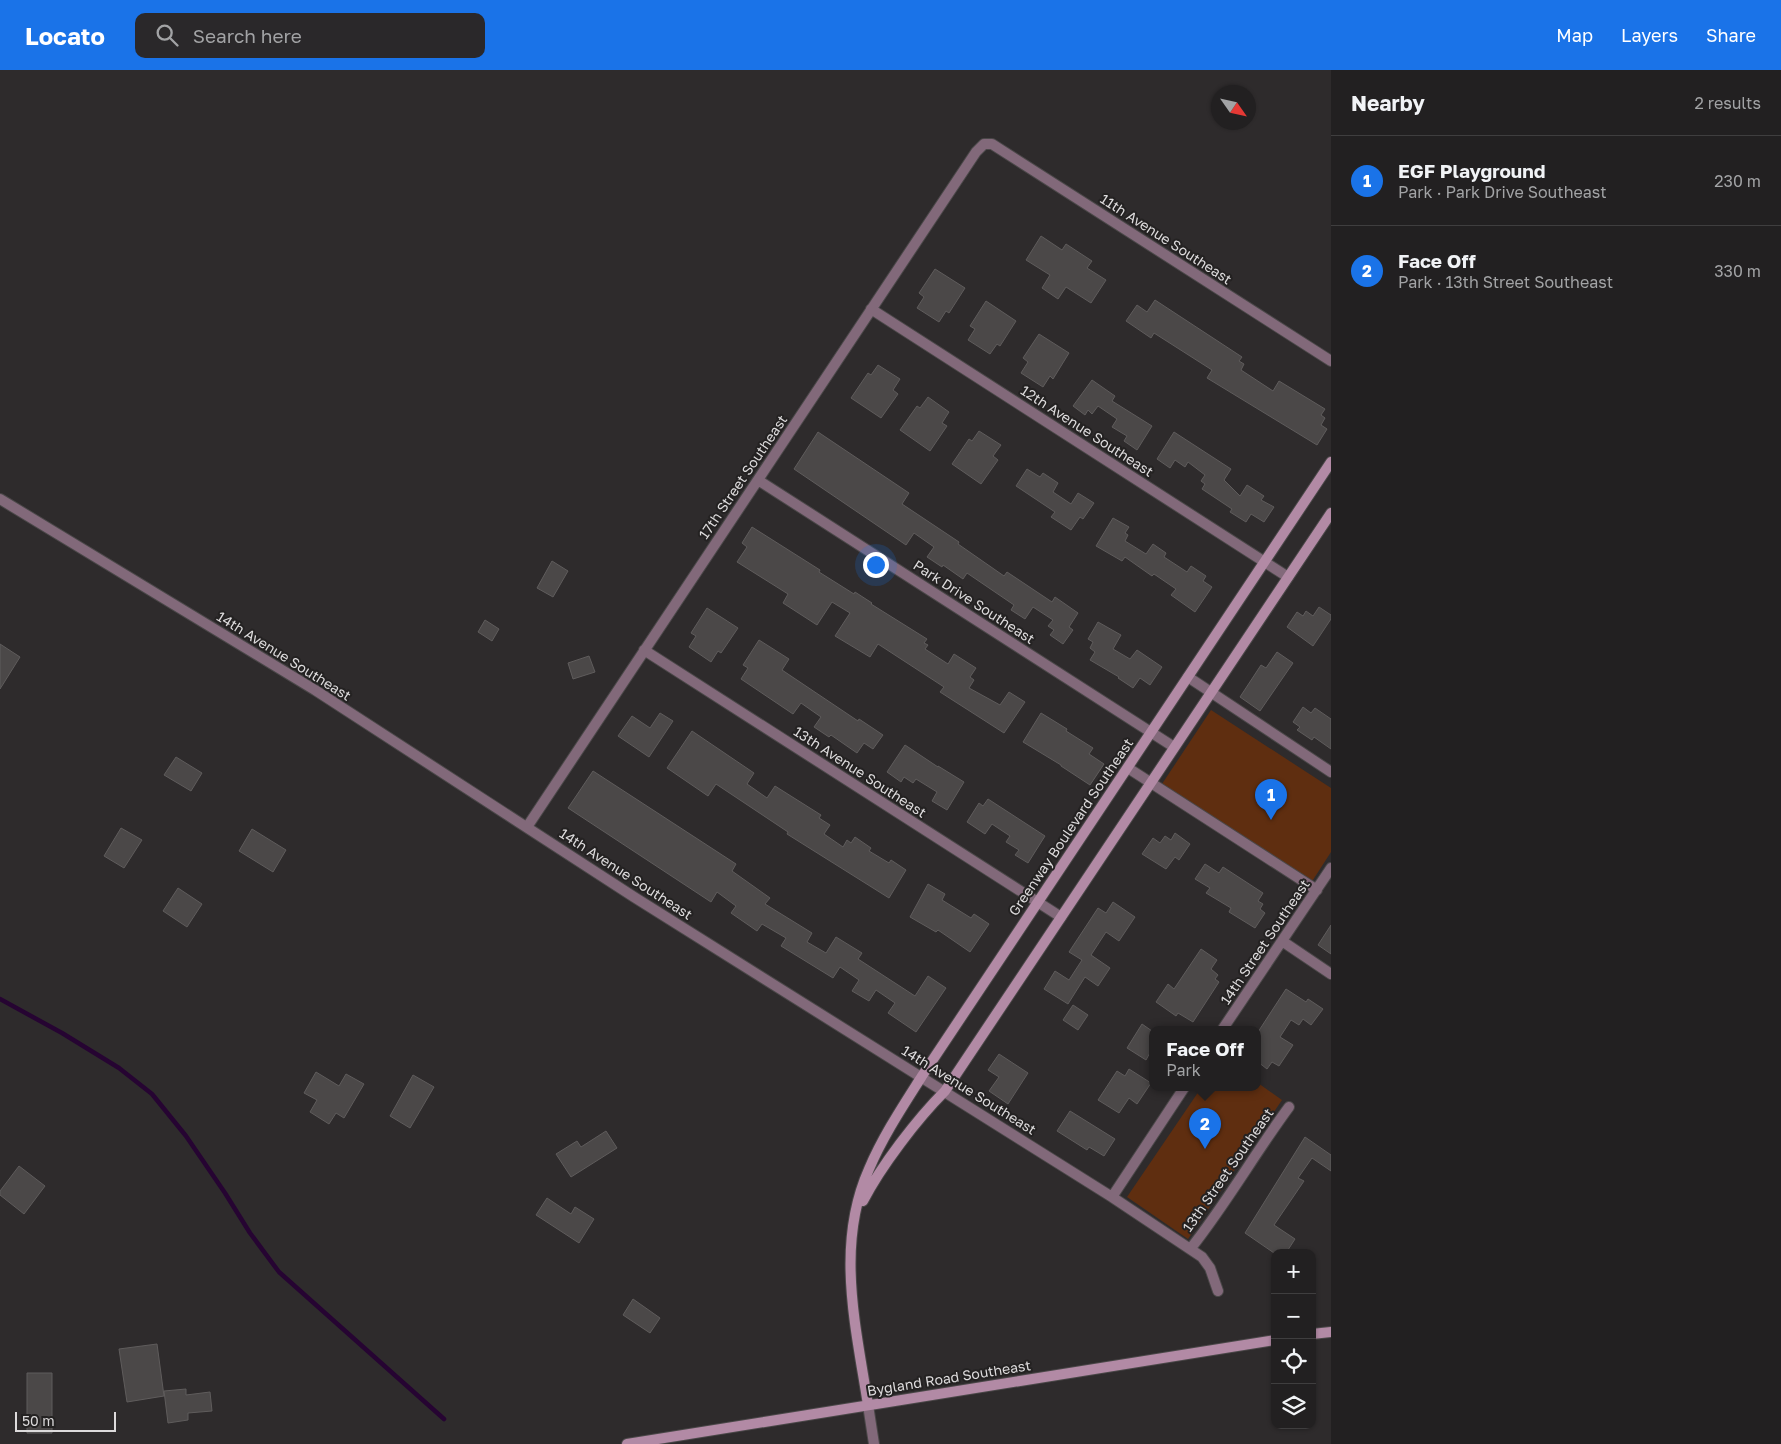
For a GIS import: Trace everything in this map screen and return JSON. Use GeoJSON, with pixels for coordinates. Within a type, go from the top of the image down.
{"type":"FeatureCollection","features":[{"type":"Feature","properties":{"kind":"street","name":"17th Street Southeast"},"geometry":{"type":"LineString","coordinates":[[527,828],[871,309],[976,152],[984,144]]}},
{"type":"Feature","properties":{"kind":"street","name":"11th Avenue Southeast"},"geometry":{"type":"LineString","coordinates":[[984,144],[992,144],[1331,360]]}},
{"type":"Feature","properties":{"kind":"street","name":"12th Avenue Southeast"},"geometry":{"type":"LineString","coordinates":[[871,309],[1288,577]]}},
{"type":"Feature","properties":{"kind":"street","name":"Greenway Boulevard Southeast"},"geometry":{"type":"LineString","coordinates":[[868,1405],[849,1274],[850,1249],[855,1218],[868,1170],[888,1132],[922,1076],[1331,462]]}},
{"type":"Feature","properties":{"kind":"street","name":"Park Drive Southeast"},"geometry":{"type":"LineString","coordinates":[[758,480],[1174,747]]}},
{"type":"Feature","properties":{"kind":"street","name":"14th Avenue Southeast"},"geometry":{"type":"LineString","coordinates":[[0,499],[315,690],[634,897],[1112,1197],[1202,1257],[1210,1268],[1218,1291]]}},
{"type":"Feature","properties":{"kind":"street","name":"Greenway Boulevard Southeast"},"geometry":{"type":"LineString","coordinates":[[855,1218],[867,1193],[880,1173],[931,1105],[944,1091],[1331,513]]}},
{"type":"Feature","properties":{"kind":"street","name":"13th Avenue Southeast"},"geometry":{"type":"LineString","coordinates":[[644,650],[1061,917]]}},
{"type":"Feature","properties":{"kind":"street"},"geometry":{"type":"LineString","coordinates":[[1188,677],[1331,772]]}},
{"type":"Feature","properties":{"kind":"street"},"geometry":{"type":"LineString","coordinates":[[1128,768],[1317,890]]}},
{"type":"Feature","properties":{"kind":"street","name":"14th Street Southeast"},"geometry":{"type":"LineString","coordinates":[[1225,1026],[1331,868]]}},
{"type":"Feature","properties":{"kind":"street"},"geometry":{"type":"LineString","coordinates":[[1282,941],[1331,974]]}},
{"type":"Feature","properties":{"kind":"street"},"geometry":{"type":"LineString","coordinates":[[1112,1197],[1182,1091]]}},
{"type":"Feature","properties":{"kind":"street","name":"13th Street Southeast"},"geometry":{"type":"LineString","coordinates":[[1190,1248],[1204,1231],[1289,1107]]}},
{"type":"Feature","properties":{"kind":"street"},"geometry":{"type":"LineString","coordinates":[[1316,1334],[1331,1332]]}},
{"type":"Feature","properties":{"kind":"street","name":"Bygland Road Southeast"},"geometry":{"type":"LineString","coordinates":[[627,1444],[1271,1341]]}},
{"type":"Feature","properties":{"kind":"street"},"geometry":{"type":"LineString","coordinates":[[868,1405],[874,1444]]}},
{"type":"Feature","properties":{"kind":"shaded area"},"geometry":{"type":"Polygon","coordinates":[[[1211,710],[1331,788],[1331,852],[1311,883],[1160,787],[1211,710]]]}},
{"type":"Feature","properties":{"kind":"shaded area"},"geometry":{"type":"Polygon","coordinates":[[[1261,1085],[1282,1100],[1188,1239],[1127,1197],[1199,1091],[1261,1091],[1261,1085]]]}},
{"type":"Feature","properties":{"kind":"building"},"geometry":{"type":"Polygon","coordinates":[[[1041,236],[1062,250],[1066,244],[1092,261],[1087,268],[1106,280],[1091,303],[1066,287],[1058,299],[1042,288],[1050,275],[1026,260],[1041,236]]]}},
{"type":"Feature","properties":{"kind":"building"},"geometry":{"type":"Polygon","coordinates":[[[935,269],[965,288],[949,313],[946,311],[939,322],[917,308],[924,297],[919,293],[935,269]]]}},
{"type":"Feature","properties":{"kind":"building"},"geometry":{"type":"Polygon","coordinates":[[[1155,300],[1242,357],[1239,361],[1244,364],[1241,370],[1273,391],[1279,381],[1325,409],[1321,415],[1325,418],[1321,425],[1327,429],[1317,445],[1207,378],[1212,370],[1154,333],[1151,338],[1126,321],[1137,305],[1147,312],[1155,300]]]}},
{"type":"Feature","properties":{"kind":"building"},"geometry":{"type":"Polygon","coordinates":[[[986,301],[1016,321],[1000,346],[997,344],[990,354],[968,340],[975,329],[970,326],[986,301]]]}},
{"type":"Feature","properties":{"kind":"building"},"geometry":{"type":"Polygon","coordinates":[[[1039,334],[1069,353],[1053,379],[1050,376],[1043,387],[1021,373],[1028,362],[1023,358],[1039,334]]]}},
{"type":"Feature","properties":{"kind":"building"},"geometry":{"type":"Polygon","coordinates":[[[878,365],[900,379],[893,390],[898,394],[881,418],[851,398],[868,373],[871,375],[878,365]]]}},
{"type":"Feature","properties":{"kind":"building"},"geometry":{"type":"Polygon","coordinates":[[[1092,380],[1115,396],[1112,401],[1152,426],[1137,450],[1124,441],[1127,436],[1112,427],[1117,419],[1098,406],[1092,414],[1088,410],[1085,415],[1073,406],[1092,380]]]}},
{"type":"Feature","properties":{"kind":"building"},"geometry":{"type":"Polygon","coordinates":[[[928,397],[949,412],[942,423],[947,426],[930,451],[900,430],[917,406],[920,408],[928,397]]]}},
{"type":"Feature","properties":{"kind":"building"},"geometry":{"type":"Polygon","coordinates":[[[979,431],[1001,445],[993,456],[998,460],[981,484],[952,464],[969,439],[972,441],[979,431]]]}},
{"type":"Feature","properties":{"kind":"building"},"geometry":{"type":"Polygon","coordinates":[[[818,432],[909,493],[902,504],[959,542],[958,544],[1004,576],[1007,572],[1052,602],[1055,597],[1078,613],[1069,627],[1073,630],[1063,644],[1050,635],[1054,630],[1048,626],[1053,620],[1033,607],[1025,619],[1011,610],[1014,605],[967,573],[963,579],[943,565],[942,567],[927,557],[934,547],[914,533],[906,545],[794,469],[818,432]]]}},
{"type":"Feature","properties":{"kind":"building"},"geometry":{"type":"Polygon","coordinates":[[[1174,432],[1231,469],[1224,480],[1240,496],[1247,485],[1264,496],[1261,500],[1274,507],[1264,522],[1251,514],[1246,522],[1230,512],[1232,509],[1202,489],[1205,484],[1201,481],[1205,475],[1188,462],[1185,467],[1175,460],[1170,468],[1157,459],[1174,432]]]}},
{"type":"Feature","properties":{"kind":"building"},"geometry":{"type":"Polygon","coordinates":[[[1027,469],[1040,477],[1043,473],[1058,483],[1053,492],[1071,504],[1078,493],[1094,503],[1083,519],[1080,517],[1071,530],[1051,517],[1055,512],[1016,486],[1027,469]]]}},
{"type":"Feature","properties":{"kind":"building"},"geometry":{"type":"Polygon","coordinates":[[[1113,518],[1129,527],[1125,533],[1128,535],[1125,541],[1146,554],[1153,544],[1166,553],[1164,557],[1187,572],[1191,566],[1206,576],[1203,581],[1212,587],[1195,612],[1171,595],[1176,589],[1154,574],[1152,576],[1125,557],[1122,561],[1096,546],[1113,518]]]}},
{"type":"Feature","properties":{"kind":"building"},"geometry":{"type":"Polygon","coordinates":[[[752,527],[820,570],[819,572],[854,594],[855,592],[927,639],[924,643],[928,645],[925,649],[948,664],[954,654],[976,668],[970,677],[974,680],[969,688],[1000,705],[1009,692],[1025,702],[1004,733],[940,692],[944,687],[878,644],[870,657],[835,636],[850,613],[832,602],[817,625],[783,603],[788,594],[737,562],[747,547],[742,543],[752,527]]]}},
{"type":"Feature","properties":{"kind":"building"},"geometry":{"type":"Polygon","coordinates":[[[552,561],[568,571],[553,597],[537,588],[552,561]]]}},
{"type":"Feature","properties":{"kind":"building"},"geometry":{"type":"Polygon","coordinates":[[[1319,607],[1331,615],[1331,619],[1313,646],[1287,627],[1297,612],[1303,616],[1306,611],[1313,616],[1319,607]]]}},
{"type":"Feature","properties":{"kind":"building"},"geometry":{"type":"Polygon","coordinates":[[[707,608],[738,628],[721,653],[718,651],[711,662],[689,647],[696,636],[691,633],[707,608]]]}},
{"type":"Feature","properties":{"kind":"building"},"geometry":{"type":"Polygon","coordinates":[[[485,620],[499,629],[492,641],[478,632],[485,620]]]}},
{"type":"Feature","properties":{"kind":"building"},"geometry":{"type":"Polygon","coordinates":[[[1098,622],[1121,635],[1113,649],[1130,659],[1137,650],[1162,667],[1150,685],[1140,678],[1133,688],[1119,677],[1090,660],[1095,652],[1090,648],[1093,642],[1088,639],[1098,622]]]}},
{"type":"Feature","properties":{"kind":"building"},"geometry":{"type":"Polygon","coordinates":[[[759,640],[789,659],[782,670],[858,721],[859,719],[883,735],[873,749],[864,743],[857,753],[831,735],[829,737],[814,727],[821,717],[801,703],[793,714],[741,679],[748,668],[743,665],[759,640]]]}},
{"type":"Feature","properties":{"kind":"building"},"geometry":{"type":"Polygon","coordinates":[[[0,644],[20,657],[0,689],[0,644]]]}},
{"type":"Feature","properties":{"kind":"building"},"geometry":{"type":"Polygon","coordinates":[[[1277,652],[1293,663],[1260,711],[1240,697],[1261,665],[1266,668],[1277,652]]]}},
{"type":"Feature","properties":{"kind":"building"},"geometry":{"type":"Polygon","coordinates":[[[589,656],[595,672],[573,679],[568,663],[589,656]]]}},
{"type":"Feature","properties":{"kind":"building"},"geometry":{"type":"Polygon","coordinates":[[[1303,707],[1311,713],[1315,708],[1331,719],[1331,749],[1314,737],[1312,740],[1297,730],[1300,727],[1293,722],[1303,707]]]}},
{"type":"Feature","properties":{"kind":"building"},"geometry":{"type":"Polygon","coordinates":[[[660,713],[673,721],[649,757],[618,736],[632,716],[650,728],[660,713]]]}},
{"type":"Feature","properties":{"kind":"building"},"geometry":{"type":"Polygon","coordinates":[[[1041,713],[1093,748],[1089,754],[1104,764],[1090,785],[1023,742],[1041,713]]]}},
{"type":"Feature","properties":{"kind":"building"},"geometry":{"type":"Polygon","coordinates":[[[692,731],[754,773],[747,784],[767,798],[775,786],[821,815],[819,818],[830,825],[824,834],[843,847],[847,840],[851,843],[855,837],[871,848],[869,851],[889,863],[891,860],[906,870],[889,898],[787,834],[788,832],[716,784],[708,796],[667,768],[692,731]]]}},
{"type":"Feature","properties":{"kind":"building"},"geometry":{"type":"Polygon","coordinates":[[[905,745],[964,782],[947,810],[932,801],[937,792],[916,779],[913,783],[904,777],[901,782],[887,772],[905,745]]]}},
{"type":"Feature","properties":{"kind":"building"},"geometry":{"type":"Polygon","coordinates":[[[176,757],[202,773],[191,791],[164,775],[176,757]]]}},
{"type":"Feature","properties":{"kind":"building"},"geometry":{"type":"Polygon","coordinates":[[[593,771],[736,864],[732,871],[770,898],[765,904],[812,933],[807,942],[826,953],[836,937],[862,953],[858,959],[915,996],[928,976],[946,988],[916,1032],[888,1013],[895,1003],[876,990],[869,1001],[852,991],[859,980],[840,967],[833,978],[781,946],[786,938],[762,924],[757,931],[731,913],[736,906],[717,892],[711,902],[568,808],[593,771]]]}},
{"type":"Feature","properties":{"kind":"building"},"geometry":{"type":"Polygon","coordinates":[[[988,799],[1045,836],[1028,863],[1015,855],[1019,850],[1006,842],[1010,836],[992,824],[985,834],[967,822],[979,803],[983,806],[988,799]]]}},
{"type":"Feature","properties":{"kind":"building"},"geometry":{"type":"Polygon","coordinates":[[[121,828],[142,840],[124,868],[104,856],[121,828]]]}},
{"type":"Feature","properties":{"kind":"building"},"geometry":{"type":"Polygon","coordinates":[[[252,829],[286,850],[273,872],[239,851],[252,829]]]}},
{"type":"Feature","properties":{"kind":"building"},"geometry":{"type":"Polygon","coordinates":[[[1175,833],[1190,844],[1179,860],[1175,857],[1166,869],[1142,854],[1153,838],[1160,843],[1165,836],[1171,840],[1175,833]]]}},
{"type":"Feature","properties":{"kind":"building"},"geometry":{"type":"Polygon","coordinates":[[[1205,864],[1219,873],[1223,867],[1263,893],[1258,901],[1263,904],[1260,909],[1265,913],[1255,928],[1229,912],[1231,908],[1206,893],[1210,888],[1195,879],[1205,864]]]}},
{"type":"Feature","properties":{"kind":"building"},"geometry":{"type":"Polygon","coordinates":[[[928,884],[945,894],[942,900],[971,918],[974,914],[989,924],[970,952],[938,930],[936,932],[910,917],[928,884]]]}},
{"type":"Feature","properties":{"kind":"building"},"geometry":{"type":"Polygon","coordinates":[[[178,888],[202,904],[187,927],[163,911],[178,888]]]}},
{"type":"Feature","properties":{"kind":"building"},"geometry":{"type":"Polygon","coordinates":[[[1113,902],[1135,917],[1119,941],[1106,932],[1091,955],[1110,968],[1098,986],[1085,977],[1068,1004],[1044,989],[1055,971],[1069,980],[1082,960],[1069,952],[1098,908],[1106,913],[1113,902]]]}},
{"type":"Feature","properties":{"kind":"building"},"geometry":{"type":"Polygon","coordinates":[[[1331,925],[1331,954],[1318,945],[1331,925]]]}},
{"type":"Feature","properties":{"kind":"building"},"geometry":{"type":"Polygon","coordinates":[[[1201,949],[1217,960],[1211,969],[1218,975],[1215,979],[1219,982],[1193,1022],[1178,1013],[1176,1016],[1156,1002],[1168,984],[1174,989],[1201,949]]]}},
{"type":"Feature","properties":{"kind":"building"},"geometry":{"type":"Polygon","coordinates":[[[1286,989],[1306,1002],[1308,999],[1323,1009],[1311,1025],[1303,1019],[1299,1025],[1291,1020],[1280,1037],[1293,1045],[1279,1066],[1272,1062],[1267,1069],[1261,1064],[1261,1027],[1286,989]]]}},
{"type":"Feature","properties":{"kind":"building"},"geometry":{"type":"Polygon","coordinates":[[[1073,1005],[1088,1015],[1078,1030],[1063,1020],[1073,1005]]]}},
{"type":"Feature","properties":{"kind":"building"},"geometry":{"type":"Polygon","coordinates":[[[1142,1024],[1149,1029],[1149,1054],[1146,1060],[1127,1048],[1142,1024]]]}},
{"type":"Feature","properties":{"kind":"building"},"geometry":{"type":"Polygon","coordinates":[[[999,1054],[1028,1073],[1008,1104],[989,1091],[999,1077],[988,1070],[999,1054]]]}},
{"type":"Feature","properties":{"kind":"building"},"geometry":{"type":"Polygon","coordinates":[[[1129,1069],[1149,1082],[1149,1086],[1137,1104],[1129,1098],[1119,1113],[1098,1100],[1117,1071],[1125,1076],[1129,1069]]]}},
{"type":"Feature","properties":{"kind":"building"},"geometry":{"type":"Polygon","coordinates":[[[316,1072],[339,1086],[346,1074],[364,1084],[344,1118],[336,1113],[329,1124],[310,1112],[317,1100],[304,1093],[316,1072]]]}},
{"type":"Feature","properties":{"kind":"building"},"geometry":{"type":"Polygon","coordinates":[[[413,1075],[434,1087],[410,1128],[390,1116],[413,1075]]]}},
{"type":"Feature","properties":{"kind":"building"},"geometry":{"type":"Polygon","coordinates":[[[1070,1111],[1115,1139],[1104,1156],[1089,1147],[1087,1150],[1057,1131],[1070,1111]]]}},
{"type":"Feature","properties":{"kind":"building"},"geometry":{"type":"Polygon","coordinates":[[[606,1131],[617,1148],[571,1177],[556,1154],[577,1141],[581,1147],[606,1131]]]}},
{"type":"Feature","properties":{"kind":"building"},"geometry":{"type":"Polygon","coordinates":[[[1305,1137],[1331,1155],[1331,1171],[1312,1158],[1298,1178],[1304,1181],[1274,1225],[1295,1239],[1289,1249],[1271,1249],[1271,1251],[1245,1233],[1305,1137]]]}},
{"type":"Feature","properties":{"kind":"building"},"geometry":{"type":"Polygon","coordinates":[[[19,1166],[45,1186],[24,1214],[0,1195],[0,1191],[19,1166]]]}},
{"type":"Feature","properties":{"kind":"building"},"geometry":{"type":"Polygon","coordinates":[[[547,1198],[571,1214],[575,1207],[594,1219],[579,1243],[536,1215],[547,1198]]]}},
{"type":"Feature","properties":{"kind":"building"},"geometry":{"type":"Polygon","coordinates":[[[633,1299],[660,1318],[650,1333],[623,1315],[633,1299]]]}},
{"type":"Feature","properties":{"kind":"building"},"geometry":{"type":"Polygon","coordinates":[[[157,1344],[164,1396],[127,1402],[119,1349],[157,1344]]]}},
{"type":"Feature","properties":{"kind":"building"},"geometry":{"type":"Polygon","coordinates":[[[27,1373],[52,1373],[52,1433],[27,1433],[27,1373]]]}},
{"type":"Feature","properties":{"kind":"building"},"geometry":{"type":"Polygon","coordinates":[[[186,1389],[186,1395],[210,1392],[212,1411],[188,1413],[188,1420],[168,1423],[164,1391],[186,1389]]]}},
{"type":"Feature","properties":{"kind":"waterway"},"geometry":{"type":"LineString","coordinates":[[0,999],[62,1033],[119,1068],[152,1094],[186,1136],[250,1233],[279,1272],[444,1419]]}},
{"type":"Feature","properties":{"kind":"place","name":"EGF Playground"},"geometry":{"type":"Point","coordinates":[1271,820]}},
{"type":"Feature","properties":{"kind":"place","name":"Face Off"},"geometry":{"type":"Point","coordinates":[1205,1149]}}]}
